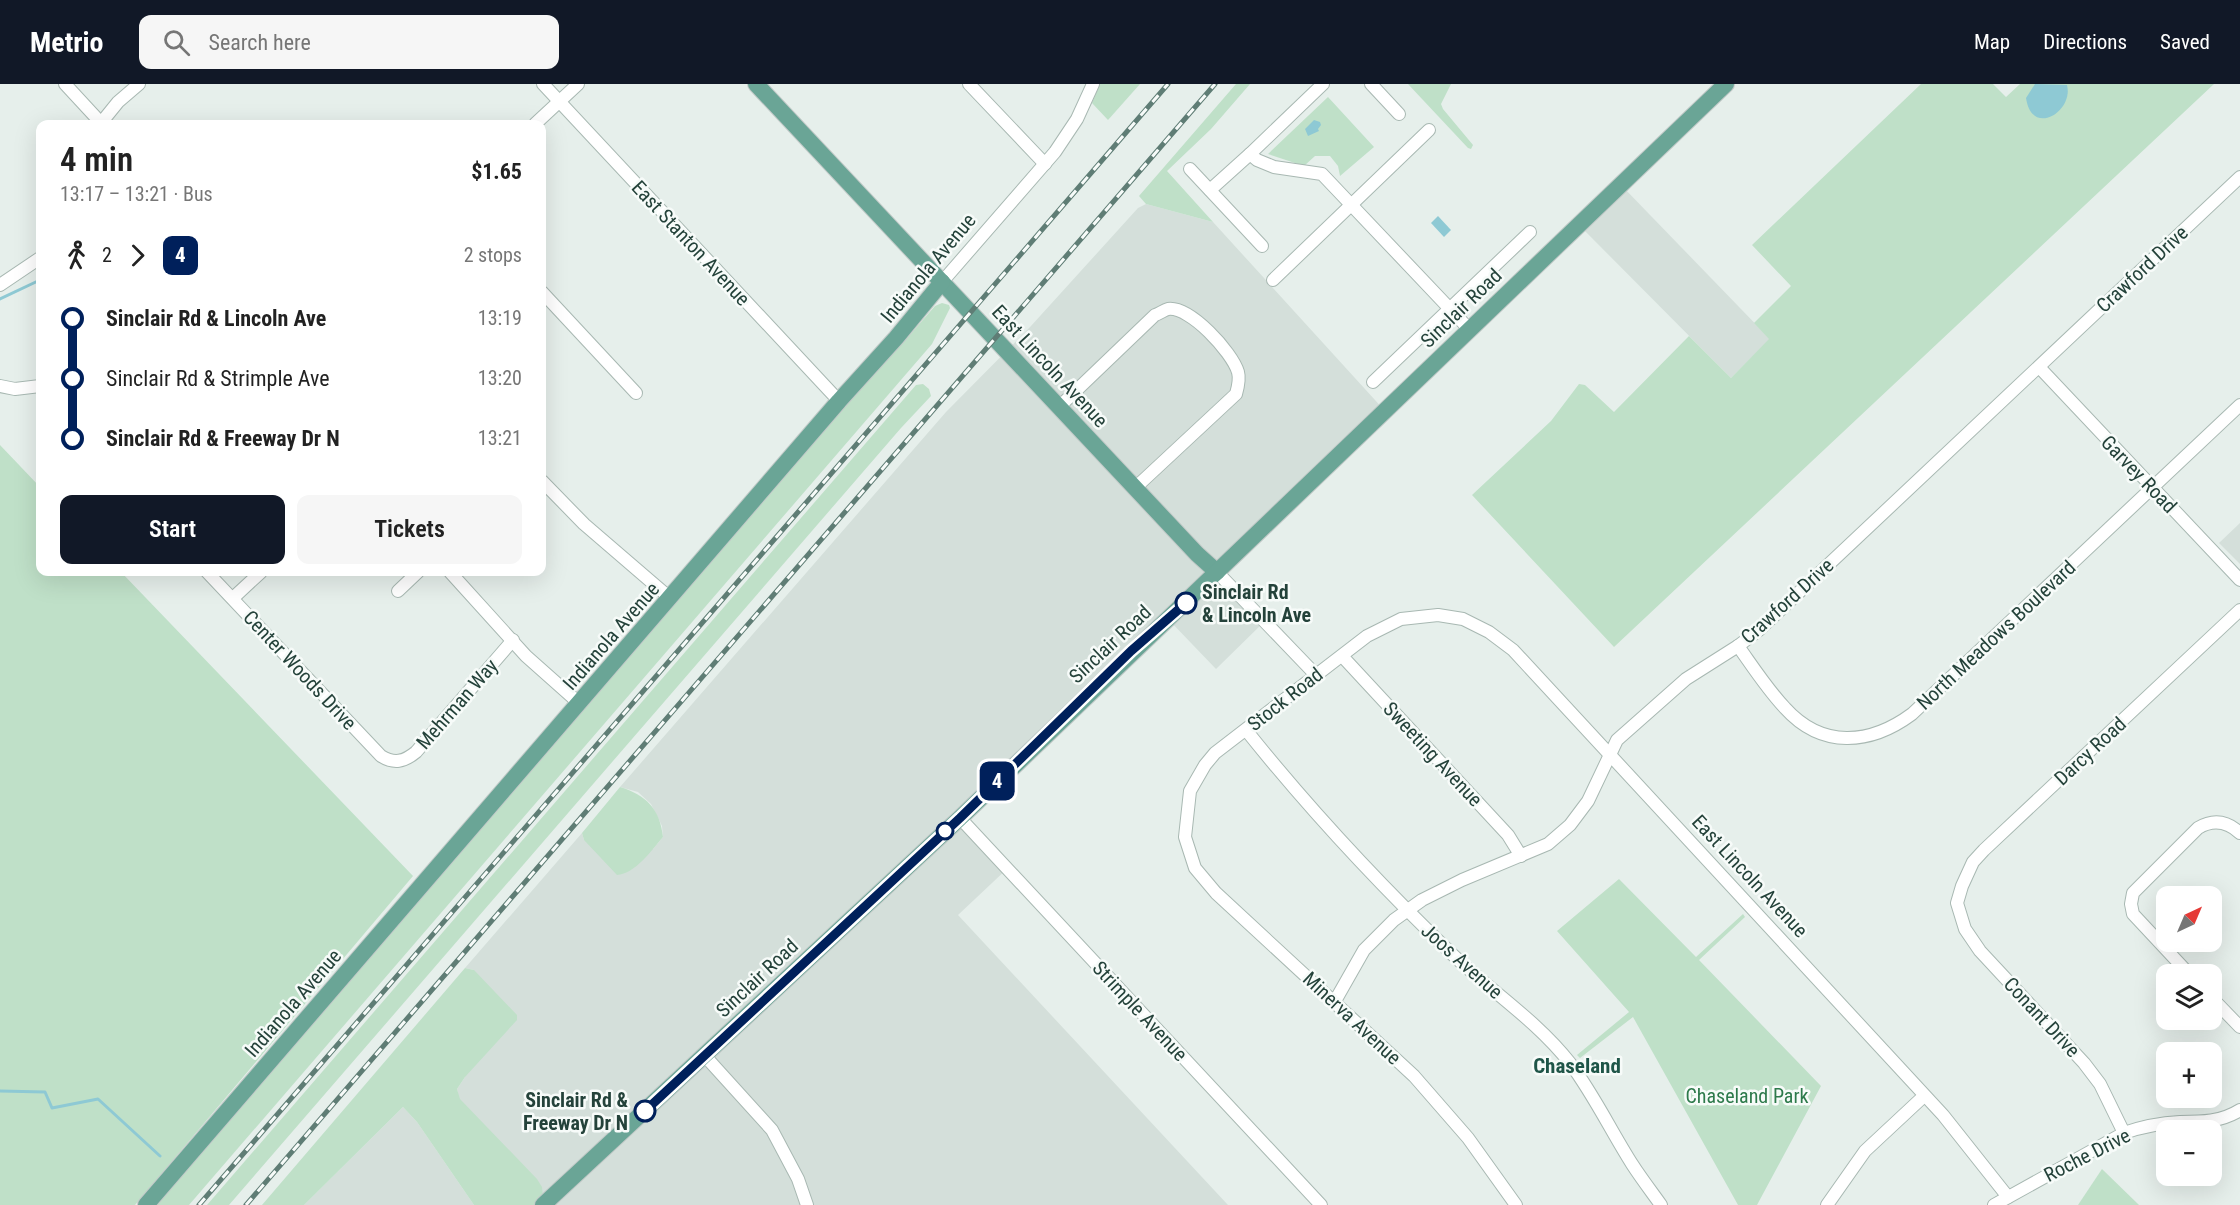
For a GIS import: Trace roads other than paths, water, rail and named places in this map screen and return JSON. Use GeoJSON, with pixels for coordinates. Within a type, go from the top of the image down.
{"type":"FeatureCollection","features":[{"type":"Feature","properties":{"kind":"main road","name":"East Lincoln Avenue"},"geometry":{"type":"LineString","coordinates":[[756,84],[1197,554],[1217,572]]}},
{"type":"Feature","properties":{"kind":"main road","name":"Sinclair Road"},"geometry":{"type":"LineString","coordinates":[[543,1205],[960,818],[1131,651],[1217,572],[1726,84]]}},
{"type":"Feature","properties":{"kind":"main road","name":"Indianola Avenue"},"geometry":{"type":"LineString","coordinates":[[146,1205],[942,282]]}},
{"type":"Feature","properties":{"kind":"street"},"geometry":{"type":"LineString","coordinates":[[65,84],[98,120]]}},
{"type":"Feature","properties":{"kind":"street"},"geometry":{"type":"LineString","coordinates":[[105,120],[118,102],[138,84]]}},
{"type":"Feature","properties":{"kind":"street","name":"East Stanton Avenue"},"geometry":{"type":"LineString","coordinates":[[543,84],[839,401]]}},
{"type":"Feature","properties":{"kind":"street"},"geometry":{"type":"LineString","coordinates":[[540,120],[578,84]]}},
{"type":"Feature","properties":{"kind":"street"},"geometry":{"type":"LineString","coordinates":[[969,84],[1045,164]]}},
{"type":"Feature","properties":{"kind":"street","name":"Indianola Avenue"},"geometry":{"type":"LineString","coordinates":[[942,282],[1045,164],[1069,133],[1093,84]]}},
{"type":"Feature","properties":{"kind":"street"},"geometry":{"type":"LineString","coordinates":[[1210,190],[1323,84]]}},
{"type":"Feature","properties":{"kind":"street"},"geometry":{"type":"LineString","coordinates":[[1371,84],[1399,114]]}},
{"type":"Feature","properties":{"kind":"street"},"geometry":{"type":"LineString","coordinates":[[1273,280],[1429,130]]}},
{"type":"Feature","properties":{"kind":"street"},"geometry":{"type":"LineString","coordinates":[[1250,154],[1257,160],[1274,167],[1322,174],[1469,329]]}},
{"type":"Feature","properties":{"kind":"street"},"geometry":{"type":"LineString","coordinates":[[1190,169],[1262,246]]}},
{"type":"Feature","properties":{"kind":"street","name":"Crawford Drive"},"geometry":{"type":"LineString","coordinates":[[1335,1001],[1364,950],[1394,920],[1422,900],[1462,880],[1548,844],[1570,825],[1588,801],[1617,740],[1686,679],[1738,646],[1781,610],[2240,177]]}},
{"type":"Feature","properties":{"kind":"street"},"geometry":{"type":"LineString","coordinates":[[1373,382],[1530,232]]}},
{"type":"Feature","properties":{"kind":"street"},"geometry":{"type":"LineString","coordinates":[[0,285],[36,261]]}},
{"type":"Feature","properties":{"kind":"street"},"geometry":{"type":"LineString","coordinates":[[546,296],[636,393]]}},
{"type":"Feature","properties":{"kind":"street"},"geometry":{"type":"LineString","coordinates":[[1059,407],[1155,315],[1167,309],[1181,311],[1221,344],[1235,364],[1239,375],[1236,394],[1135,488]]}},
{"type":"Feature","properties":{"kind":"street","name":"Garvey Road"},"geometry":{"type":"LineString","coordinates":[[2039,367],[2240,579]]}},
{"type":"Feature","properties":{"kind":"street"},"geometry":{"type":"LineString","coordinates":[[0,386],[15,389],[36,386]]}},
{"type":"Feature","properties":{"kind":"street","name":"North Meadows Boulevard"},"geometry":{"type":"LineString","coordinates":[[1738,646],[1772,694],[1803,725],[1824,734],[1845,739],[1863,738],[1881,733],[1912,714],[2240,405]]}},
{"type":"Feature","properties":{"kind":"street"},"geometry":{"type":"LineString","coordinates":[[546,485],[584,524],[670,598]]}},
{"type":"Feature","properties":{"kind":"street","name":"East Lincoln Avenue"},"geometry":{"type":"LineString","coordinates":[[1217,572],[1316,674]]}},
{"type":"Feature","properties":{"kind":"street","name":"Center Woods Drive"},"geometry":{"type":"LineString","coordinates":[[211,576],[381,756],[389,761],[398,762]]}},
{"type":"Feature","properties":{"kind":"street"},"geometry":{"type":"LineString","coordinates":[[233,598],[257,576]]}},
{"type":"Feature","properties":{"kind":"street"},"geometry":{"type":"LineString","coordinates":[[398,591],[414,576]]}},
{"type":"Feature","properties":{"kind":"street"},"geometry":{"type":"LineString","coordinates":[[454,576],[525,656],[580,704]]}},
{"type":"Feature","properties":{"kind":"street","name":"Darcy Road"},"geometry":{"type":"LineString","coordinates":[[1957,903],[1966,874],[1984,850],[2240,610]]}},
{"type":"Feature","properties":{"kind":"street","name":"East Lincoln Avenue"},"geometry":{"type":"LineString","coordinates":[[1438,615],[1463,619],[1490,632],[1513,650],[1964,1140],[2008,1197]]}},
{"type":"Feature","properties":{"kind":"street","name":"Stock Road"},"geometry":{"type":"LineString","coordinates":[[1185,837],[1190,791],[1215,753],[1367,636],[1401,619],[1438,615]]}},
{"type":"Feature","properties":{"kind":"street","name":"Mehrman Way"},"geometry":{"type":"LineString","coordinates":[[398,762],[408,759],[416,752],[513,640]]}},
{"type":"Feature","properties":{"kind":"street","name":"Sweeting Avenue"},"geometry":{"type":"LineString","coordinates":[[1342,656],[1508,835],[1521,856]]}},
{"type":"Feature","properties":{"kind":"street","name":"Joos Avenue"},"geometry":{"type":"LineString","coordinates":[[1246,730],[1325,825],[1407,911],[1457,959],[1547,1038],[1570,1063],[1601,1110],[1632,1164],[1661,1205]]}},
{"type":"Feature","properties":{"kind":"street","name":"Strimple Avenue"},"geometry":{"type":"LineString","coordinates":[[960,818],[1321,1205]]}},
{"type":"Feature","properties":{"kind":"street"},"geometry":{"type":"LineString","coordinates":[[2179,964],[2133,914],[2131,904],[2133,893],[2198,828],[2207,823],[2226,823],[2240,833]]}},
{"type":"Feature","properties":{"kind":"street","name":"Minerva Avenue"},"geometry":{"type":"LineString","coordinates":[[1185,837],[1195,868],[1216,893],[1414,1076],[1451,1118],[1516,1205]]}},
{"type":"Feature","properties":{"kind":"street","name":"Conant Drive"},"geometry":{"type":"LineString","coordinates":[[1957,903],[1965,929],[1980,951],[2084,1063],[2100,1084],[2124,1133]]}},
{"type":"Feature","properties":{"kind":"street"},"geometry":{"type":"LineString","coordinates":[[2222,1008],[2240,1027]]}},
{"type":"Feature","properties":{"kind":"street"},"geometry":{"type":"LineString","coordinates":[[705,1056],[772,1130],[798,1179],[807,1205]]}},
{"type":"Feature","properties":{"kind":"street"},"geometry":{"type":"LineString","coordinates":[[1827,1205],[1865,1151],[1924,1096]]}},
{"type":"Feature","properties":{"kind":"street","name":"Roche Drive"},"geometry":{"type":"LineString","coordinates":[[1994,1205],[2124,1133],[2178,1122],[2212,1122],[2240,1110]]}},
{"type":"Feature","properties":{"kind":"water"},"geometry":{"type":"Polygon","coordinates":[[[2035,84],[2067,85],[2067,95],[2059,111],[2043,118],[2036,116],[2030,110],[2026,98],[2035,84]]]}},
{"type":"Feature","properties":{"kind":"water"},"geometry":{"type":"Polygon","coordinates":[[[1314,120],[1320,122],[1319,131],[1308,136],[1305,129],[1314,120]]]}},
{"type":"Feature","properties":{"kind":"water"},"geometry":{"type":"Polygon","coordinates":[[[1438,216],[1451,230],[1444,237],[1431,223],[1438,216]]]}},
{"type":"Feature","properties":{"kind":"waterway"},"geometry":{"type":"LineString","coordinates":[[0,299],[36,282]]}},
{"type":"Feature","properties":{"kind":"waterway"},"geometry":{"type":"LineString","coordinates":[[0,1091],[45,1092],[52,1108],[98,1099],[160,1156]]}},
{"type":"Feature","properties":{"kind":"railway"},"geometry":{"type":"LineString","coordinates":[[199,1205],[1168,84]]}},
{"type":"Feature","properties":{"kind":"railway"},"geometry":{"type":"LineString","coordinates":[[246,1205],[1215,84]]}},
{"type":"Feature","properties":{"kind":"place","name":"Sinclair Rd & Lincoln Ave"},"geometry":{"type":"Point","coordinates":[1186,603]}},
{"type":"Feature","properties":{"kind":"place","name":"Sinclair Rd & Freeway Dr N"},"geometry":{"type":"Point","coordinates":[645,1111]}},
{"type":"Feature","properties":{"kind":"district","name":"Chaseland"},"geometry":{"type":"Point","coordinates":[1577,1066]}},
{"type":"Feature","properties":{"kind":"park label","name":"Chaseland Park"},"geometry":{"type":"Point","coordinates":[1747,1096]}}]}
